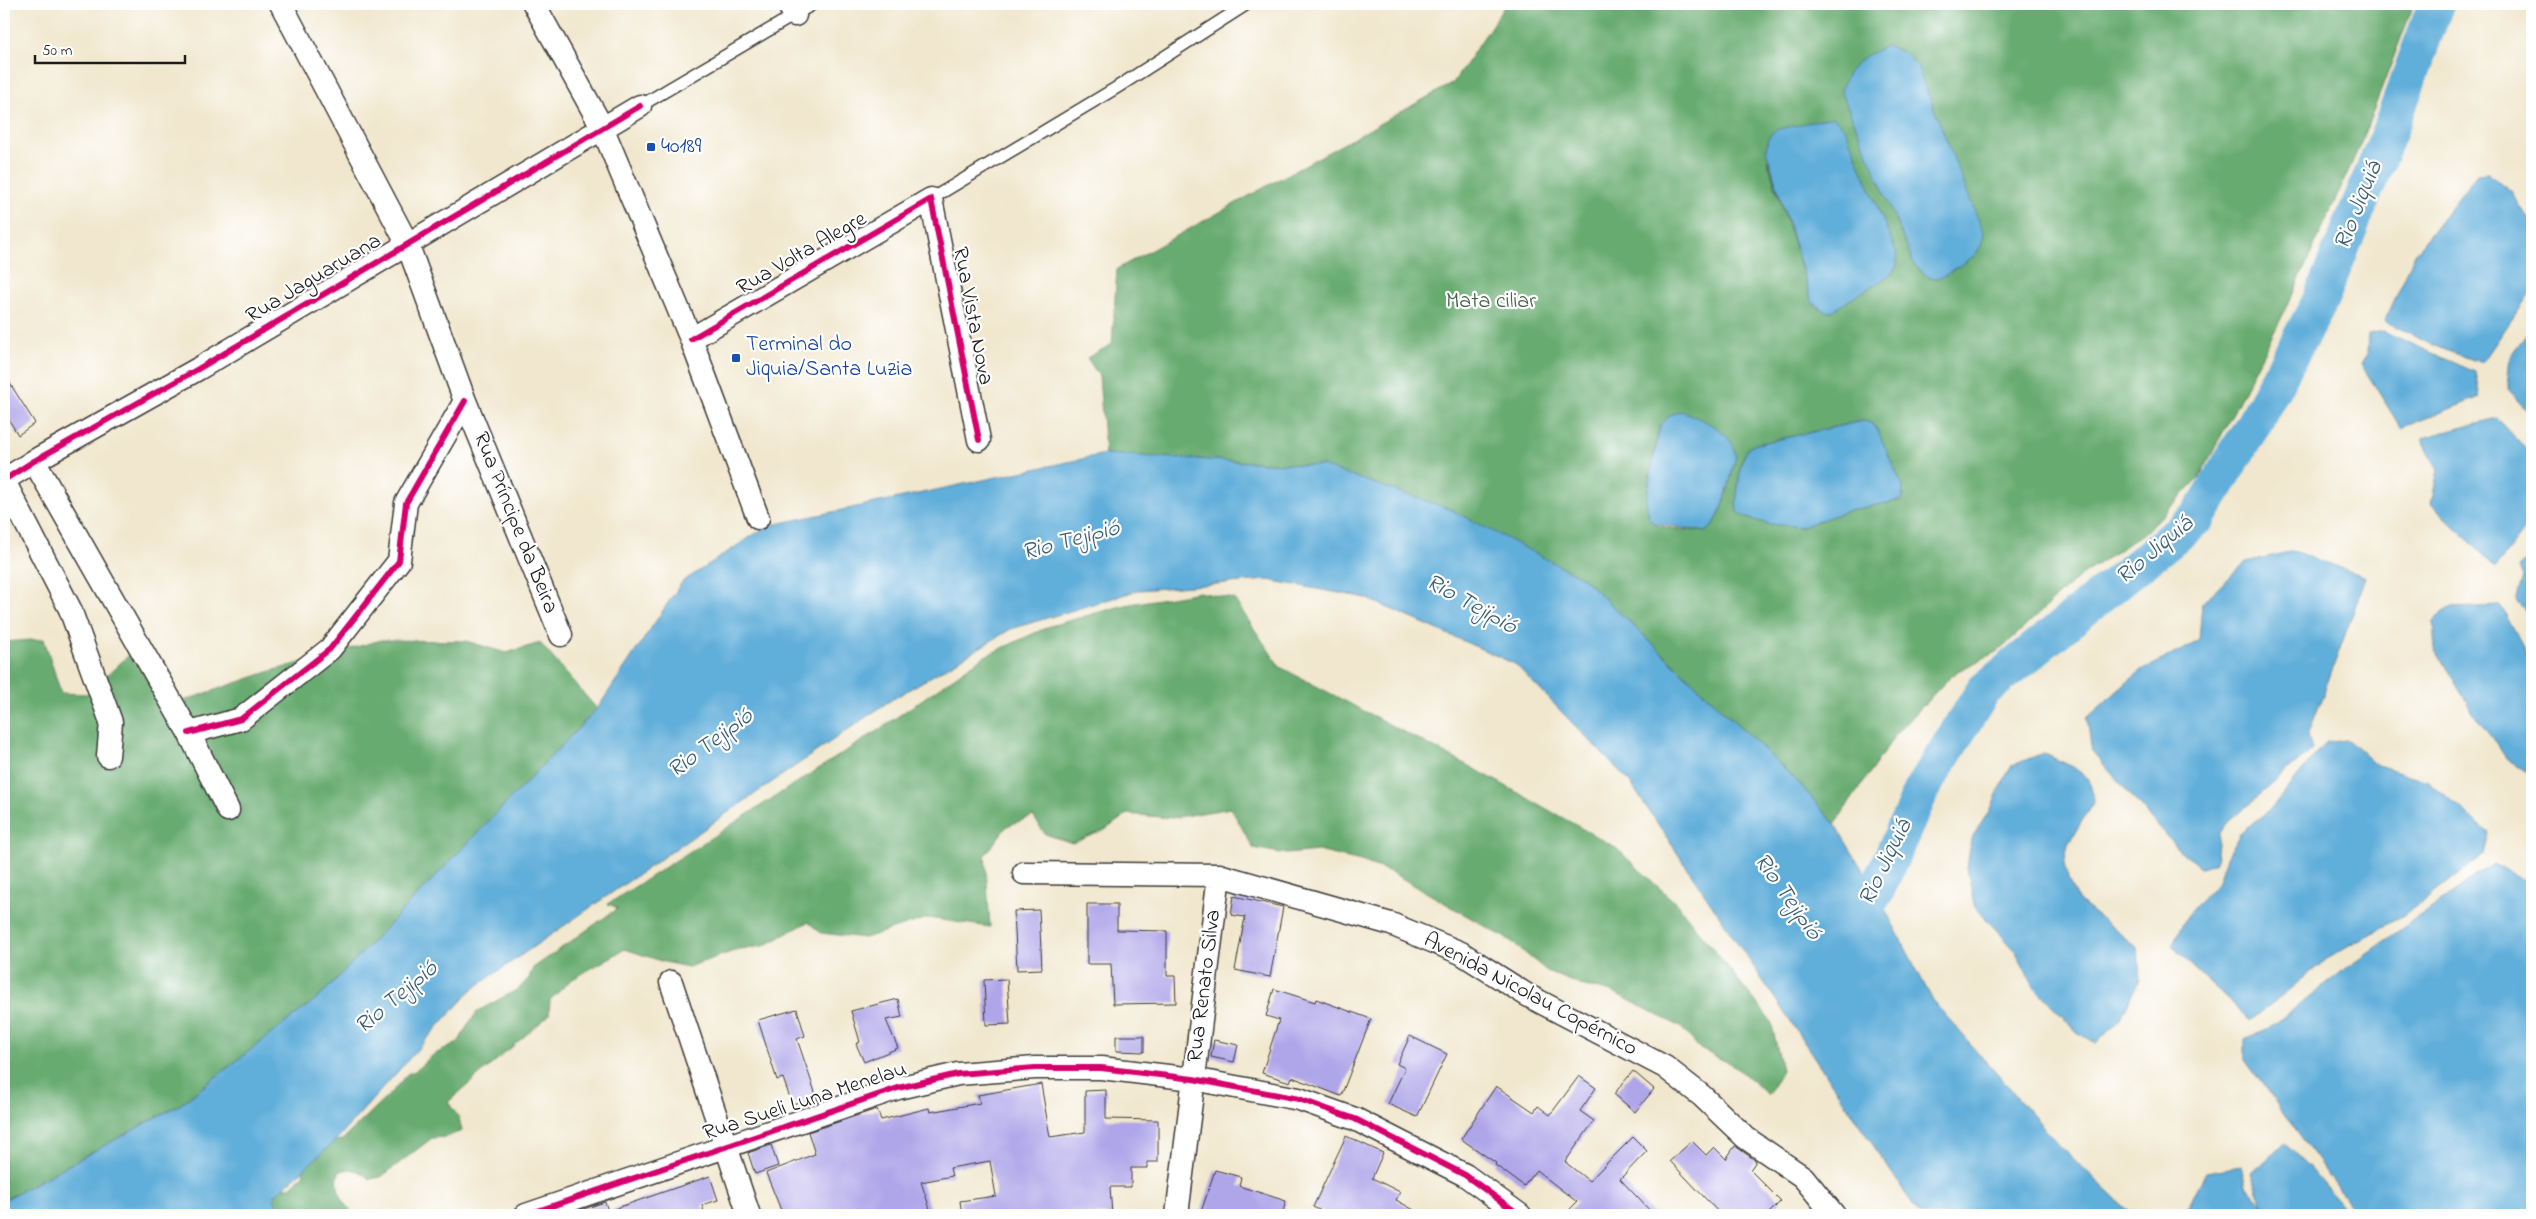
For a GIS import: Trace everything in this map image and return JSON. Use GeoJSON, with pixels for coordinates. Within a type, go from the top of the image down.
{"type":"FeatureCollection","features":[{"type":"Feature","properties":{"kind":"street","name":"Rua Príncipe da Beira"},"geometry":{"type":"LineString","coordinates":[[281,4],[406,244],[465,401],[561,635]]}},
{"type":"Feature","properties":{"kind":"street"},"geometry":{"type":"LineString","coordinates":[[534,4],[602,127],[691,339],[758,518]]}},
{"type":"Feature","properties":{"kind":"street","name":"Rua Jaguaruana"},"geometry":{"type":"LineString","coordinates":[[4,481],[34,460],[198,369],[640,106]]}},
{"type":"Feature","properties":{"kind":"street","name":"Rua Volta Alegre"},"geometry":{"type":"LineString","coordinates":[[691,339],[931,199]]}},
{"type":"Feature","properties":{"kind":"street","name":"Rua Vista Nova"},"geometry":{"type":"LineString","coordinates":[[931,199],[979,440]]}},
{"type":"Feature","properties":{"kind":"street"},"geometry":{"type":"LineString","coordinates":[[189,733],[241,719],[330,649],[399,561],[406,503],[465,401]]}},
{"type":"Feature","properties":{"kind":"street"},"geometry":{"type":"LineString","coordinates":[[34,460],[189,733],[228,810]]}},
{"type":"Feature","properties":{"kind":"street"},"geometry":{"type":"LineString","coordinates":[[4,481],[70,609],[112,722],[108,756]]}},
{"type":"Feature","properties":{"kind":"street","name":"Avenida Nicolau Copérnico"},"geometry":{"type":"LineString","coordinates":[[1024,874],[1219,875],[1391,924],[1461,953],[1527,996],[1665,1066],[1702,1096],[1746,1138],[1803,1177],[1834,1215]]}},
{"type":"Feature","properties":{"kind":"street","name":"Rua Renato Silva"},"geometry":{"type":"LineString","coordinates":[[1177,1215],[1219,875]]}},
{"type":"Feature","properties":{"kind":"street"},"geometry":{"type":"LineString","coordinates":[[671,982],[724,1146],[749,1215]]}},
{"type":"Feature","properties":{"kind":"street","name":"Rua Sueli Luna Menelau"},"geometry":{"type":"LineString","coordinates":[[526,1215],[898,1088],[958,1074],[1035,1068],[1101,1068],[1194,1079],[1299,1099],[1355,1119],[1465,1175],[1520,1215]]}},
{"type":"Feature","properties":{"kind":"lane","name":"Rua Volta Alegre"},"geometry":{"type":"LineString","coordinates":[[931,199],[1116,88],[1247,4]]}},
{"type":"Feature","properties":{"kind":"lane","name":"Rua Jaguaruana"},"geometry":{"type":"LineString","coordinates":[[640,106],[799,7]]}},
{"type":"Feature","properties":{"kind":"green space","name":"Mata ciliar"},"geometry":{"type":"Polygon","coordinates":[[[1506,4],[2414,4],[2361,143],[2287,307],[2200,477],[2149,529],[2075,580],[2000,650],[1958,671],[1945,682],[1894,737],[1835,824],[1795,779],[1583,578],[1322,466],[1105,454],[1099,376],[1087,358],[1112,344],[1117,269],[1453,83],[1506,4]],[[1767,159],[1812,302],[1819,309],[1767,159]],[[1977,218],[1938,278],[1974,256],[1984,234],[1977,218]],[[1862,421],[1757,444],[1744,455],[1741,463],[1736,504],[1747,518],[1769,524],[1802,527],[1847,511],[1902,500],[1878,432],[1874,425],[1870,423],[1862,421]],[[1660,425],[1652,461],[1647,505],[1649,516],[1653,523],[1670,528],[1706,532],[1718,518],[1722,508],[1736,456],[1660,425]]]}},
{"type":"Feature","properties":{"kind":"green space"},"geometry":{"type":"Polygon","coordinates":[[[1199,592],[1234,599],[1280,667],[1486,775],[1615,847],[1678,905],[1771,1021],[1782,1070],[1768,1095],[1735,1066],[1700,1049],[1681,1027],[1613,992],[1580,985],[1547,971],[1509,940],[1391,872],[1361,861],[1318,851],[1286,854],[1253,848],[1231,808],[1172,818],[1127,814],[1105,830],[1072,843],[1045,834],[1033,816],[1007,826],[985,855],[990,927],[928,918],[864,938],[821,933],[808,922],[764,946],[740,949],[688,967],[664,962],[625,949],[571,980],[550,1000],[549,1015],[448,1102],[459,1118],[462,1131],[445,1137],[432,1138],[381,1177],[370,1179],[352,1169],[339,1172],[338,1184],[340,1195],[354,1215],[282,1215],[275,1204],[274,1196],[283,1187],[290,1187],[303,1175],[305,1165],[332,1142],[342,1140],[393,1091],[407,1074],[415,1071],[433,1055],[458,1043],[478,1011],[518,989],[529,978],[533,968],[618,908],[608,904],[874,733],[983,657],[1050,626],[1125,605],[1199,592]]]}},
{"type":"Feature","properties":{"kind":"green space"},"geometry":{"type":"Polygon","coordinates":[[[44,639],[61,693],[87,694],[129,655],[162,698],[180,702],[268,672],[381,640],[466,641],[506,653],[540,643],[597,709],[320,996],[181,1104],[4,1200],[4,642],[44,639]]]}},
{"type":"Feature","properties":{"kind":"water"},"geometry":{"type":"Polygon","coordinates":[[[1887,46],[1905,53],[1917,66],[1984,234],[1981,246],[1974,256],[1946,275],[1938,278],[1928,277],[1915,266],[1841,91],[1847,75],[1858,62],[1871,53],[1887,46]]]}},
{"type":"Feature","properties":{"kind":"water"},"geometry":{"type":"Polygon","coordinates":[[[1833,117],[1845,129],[1897,254],[1897,266],[1891,274],[1832,311],[1826,312],[1812,302],[1766,150],[1768,138],[1775,130],[1833,117]]]}},
{"type":"Feature","properties":{"kind":"water"},"geometry":{"type":"Polygon","coordinates":[[[2488,173],[2511,191],[2532,225],[2532,290],[2482,363],[2432,345],[2385,321],[2416,252],[2477,174],[2488,173]]]}},
{"type":"Feature","properties":{"kind":"water"},"geometry":{"type":"Polygon","coordinates":[[[2532,327],[2532,416],[2507,389],[2510,356],[2532,327]]]}},
{"type":"Feature","properties":{"kind":"water"},"geometry":{"type":"Polygon","coordinates":[[[2383,331],[2475,372],[2480,397],[2401,428],[2361,364],[2367,355],[2368,334],[2383,331]]]}},
{"type":"Feature","properties":{"kind":"water"},"geometry":{"type":"Polygon","coordinates":[[[1683,411],[1708,423],[1723,433],[1729,439],[1736,456],[1722,508],[1712,526],[1706,532],[1654,523],[1649,517],[1646,501],[1660,425],[1672,414],[1683,411]]]}},
{"type":"Feature","properties":{"kind":"water"},"geometry":{"type":"Polygon","coordinates":[[[2497,418],[2532,455],[2532,520],[2496,567],[2431,504],[2438,470],[2422,438],[2497,418]]]}},
{"type":"Feature","properties":{"kind":"water"},"geometry":{"type":"Polygon","coordinates":[[[1862,421],[1872,424],[1878,432],[1903,487],[1902,500],[1847,511],[1802,527],[1769,524],[1747,518],[1739,513],[1736,504],[1741,463],[1748,448],[1757,444],[1862,421]]]}},
{"type":"Feature","properties":{"kind":"water","name":"Rio Tejipió"},"geometry":{"type":"Polygon","coordinates":[[[1105,454],[1322,466],[1450,509],[1583,578],[1795,779],[1835,824],[1876,892],[1933,1001],[2060,1146],[2133,1215],[1920,1215],[1629,781],[1515,664],[1366,598],[1268,580],[1139,590],[1011,629],[888,702],[471,990],[337,1139],[274,1196],[282,1215],[4,1215],[4,1200],[181,1104],[320,996],[597,709],[682,582],[767,526],[1105,454]]]}},
{"type":"Feature","properties":{"kind":"water"},"geometry":{"type":"Polygon","coordinates":[[[2293,551],[2366,577],[2308,736],[2312,750],[2228,822],[2219,834],[2216,862],[2201,868],[2176,847],[2092,751],[2087,718],[2139,672],[2199,641],[2202,603],[2246,562],[2293,551]]]}},
{"type":"Feature","properties":{"kind":"water"},"geometry":{"type":"Polygon","coordinates":[[[2532,556],[2532,617],[2516,601],[2523,578],[2519,567],[2532,556]]]}},
{"type":"Feature","properties":{"kind":"water"},"geometry":{"type":"Polygon","coordinates":[[[2501,606],[2532,664],[2532,774],[2508,759],[2475,716],[2435,649],[2433,621],[2449,608],[2501,606]]]}},
{"type":"Feature","properties":{"kind":"water"},"geometry":{"type":"Polygon","coordinates":[[[2346,739],[2378,765],[2428,781],[2489,833],[2484,855],[2407,913],[2327,959],[2250,1021],[2172,945],[2187,916],[2217,884],[2226,858],[2241,832],[2273,807],[2326,742],[2346,739]]]}},
{"type":"Feature","properties":{"kind":"water"},"geometry":{"type":"Polygon","coordinates":[[[2043,753],[2073,767],[2089,779],[2094,801],[2068,844],[2064,865],[2077,900],[2138,948],[2140,979],[2121,1018],[2096,1044],[2077,1032],[2032,984],[2015,950],[1976,908],[1967,870],[1971,839],[1988,813],[2011,766],[2043,753]]]}},
{"type":"Feature","properties":{"kind":"water"},"geometry":{"type":"Polygon","coordinates":[[[2493,864],[2532,884],[2532,1215],[2357,1215],[2245,1060],[2245,1039],[2267,1030],[2349,966],[2493,864]]]}},
{"type":"Feature","properties":{"kind":"water"},"geometry":{"type":"Polygon","coordinates":[[[2284,1143],[2310,1168],[2350,1215],[2273,1215],[2267,1209],[2271,1215],[2193,1215],[2187,1208],[2206,1172],[2241,1166],[2246,1186],[2263,1205],[2251,1173],[2284,1143]]]}},
{"type":"Feature","properties":{"kind":"building"},"geometry":{"type":"Polygon","coordinates":[[[4,374],[35,423],[18,435],[4,412],[4,374]]]}},
{"type":"Feature","properties":{"kind":"building"},"geometry":{"type":"Polygon","coordinates":[[[1234,896],[1283,907],[1270,977],[1235,970],[1245,917],[1231,915],[1234,896]]]}},
{"type":"Feature","properties":{"kind":"building"},"geometry":{"type":"Polygon","coordinates":[[[1087,904],[1117,904],[1117,930],[1167,931],[1167,976],[1175,976],[1176,1003],[1113,1004],[1111,964],[1087,964],[1087,904]]]}},
{"type":"Feature","properties":{"kind":"building"},"geometry":{"type":"Polygon","coordinates":[[[1039,910],[1042,969],[1017,970],[1014,911],[1039,910]]]}},
{"type":"Feature","properties":{"kind":"building"},"geometry":{"type":"Polygon","coordinates":[[[1007,979],[1010,1024],[986,1025],[984,980],[1007,979]]]}},
{"type":"Feature","properties":{"kind":"building"},"geometry":{"type":"Polygon","coordinates":[[[1274,989],[1315,1002],[1316,999],[1371,1019],[1341,1096],[1292,1077],[1290,1082],[1262,1073],[1279,1020],[1266,1016],[1274,989]]]}},
{"type":"Feature","properties":{"kind":"building"},"geometry":{"type":"Polygon","coordinates":[[[898,999],[902,1017],[886,1020],[898,1048],[864,1062],[856,1044],[860,1042],[851,1011],[898,999]]]}},
{"type":"Feature","properties":{"kind":"building"},"geometry":{"type":"Polygon","coordinates":[[[797,1009],[805,1036],[797,1039],[818,1101],[800,1107],[799,1102],[792,1104],[783,1078],[777,1080],[758,1020],[797,1009]]]}},
{"type":"Feature","properties":{"kind":"building"},"geometry":{"type":"Polygon","coordinates":[[[1116,1036],[1144,1036],[1144,1052],[1116,1051],[1116,1036]]]}},
{"type":"Feature","properties":{"kind":"building"},"geometry":{"type":"Polygon","coordinates":[[[1410,1036],[1447,1054],[1417,1117],[1388,1104],[1405,1068],[1397,1064],[1410,1036]]]}},
{"type":"Feature","properties":{"kind":"building"},"geometry":{"type":"Polygon","coordinates":[[[1214,1040],[1238,1045],[1234,1062],[1211,1057],[1214,1040]]]}},
{"type":"Feature","properties":{"kind":"building"},"geometry":{"type":"Polygon","coordinates":[[[1633,1071],[1654,1089],[1635,1112],[1614,1094],[1633,1071]]]}},
{"type":"Feature","properties":{"kind":"building"},"geometry":{"type":"Polygon","coordinates":[[[1579,1076],[1596,1088],[1580,1111],[1594,1121],[1565,1162],[1589,1181],[1633,1137],[1647,1151],[1620,1179],[1654,1215],[1564,1215],[1577,1202],[1536,1170],[1524,1186],[1495,1165],[1496,1163],[1461,1139],[1496,1086],[1534,1112],[1538,1106],[1550,1115],[1579,1076]]]}},
{"type":"Feature","properties":{"kind":"building"},"geometry":{"type":"Polygon","coordinates":[[[1041,1084],[1050,1137],[1085,1132],[1085,1091],[1106,1090],[1106,1119],[1158,1120],[1158,1162],[1147,1162],[1147,1168],[1131,1168],[1131,1187],[1110,1187],[1112,1215],[962,1215],[960,1201],[996,1196],[990,1161],[950,1168],[952,1176],[921,1182],[932,1215],[783,1215],[766,1173],[815,1154],[808,1132],[877,1109],[881,1120],[929,1108],[930,1112],[980,1103],[978,1095],[1041,1084]]]}},
{"type":"Feature","properties":{"kind":"building"},"geometry":{"type":"Polygon","coordinates":[[[1346,1136],[1383,1153],[1372,1178],[1400,1192],[1396,1200],[1423,1215],[1330,1215],[1313,1207],[1346,1136]]]}},
{"type":"Feature","properties":{"kind":"building"},"geometry":{"type":"Polygon","coordinates":[[[1692,1141],[1706,1155],[1714,1147],[1726,1159],[1735,1146],[1756,1161],[1750,1170],[1781,1201],[1767,1215],[1721,1215],[1670,1161],[1692,1141]]]}},
{"type":"Feature","properties":{"kind":"building"},"geometry":{"type":"Polygon","coordinates":[[[771,1145],[778,1166],[755,1174],[748,1153],[771,1145]]]}},
{"type":"Feature","properties":{"kind":"building"},"geometry":{"type":"Polygon","coordinates":[[[1215,1170],[1241,1177],[1239,1186],[1286,1201],[1282,1215],[1200,1215],[1215,1170]]]}},
{"type":"Feature","properties":{"kind":"building"},"geometry":{"type":"Polygon","coordinates":[[[710,1176],[718,1200],[702,1205],[705,1215],[566,1215],[605,1202],[608,1211],[710,1176]]]}},
{"type":"Feature","properties":{"kind":"waterway","name":"Rio Jiquiá"},"geometry":{"type":"LineString","coordinates":[[1849,932],[1876,892],[1923,787],[1984,690],[2198,517],[2257,418],[2320,301],[2389,132],[2436,4]]}},
{"type":"Feature","properties":{"kind":"cycle path"},"geometry":{"type":"LineString","coordinates":[[4,480],[34,461],[198,369],[640,106]]}},
{"type":"Feature","properties":{"kind":"cycle path"},"geometry":{"type":"LineString","coordinates":[[691,339],[931,199],[979,440]]}},
{"type":"Feature","properties":{"kind":"cycle path"},"geometry":{"type":"LineString","coordinates":[[189,733],[241,719],[330,649],[399,561],[406,503],[465,401]]}},
{"type":"Feature","properties":{"kind":"cycle path"},"geometry":{"type":"LineString","coordinates":[[526,1215],[898,1088],[958,1074],[1035,1068],[1101,1068],[1193,1079],[1299,1099],[1355,1119],[1465,1175],[1520,1215]]}},
{"type":"Feature","properties":{"kind":"place","name":"40189"},"geometry":{"type":"Point","coordinates":[651,147]}},
{"type":"Feature","properties":{"kind":"place","name":"Terminal do Jiquia/Santa Luzia"},"geometry":{"type":"Point","coordinates":[736,358]}}]}
